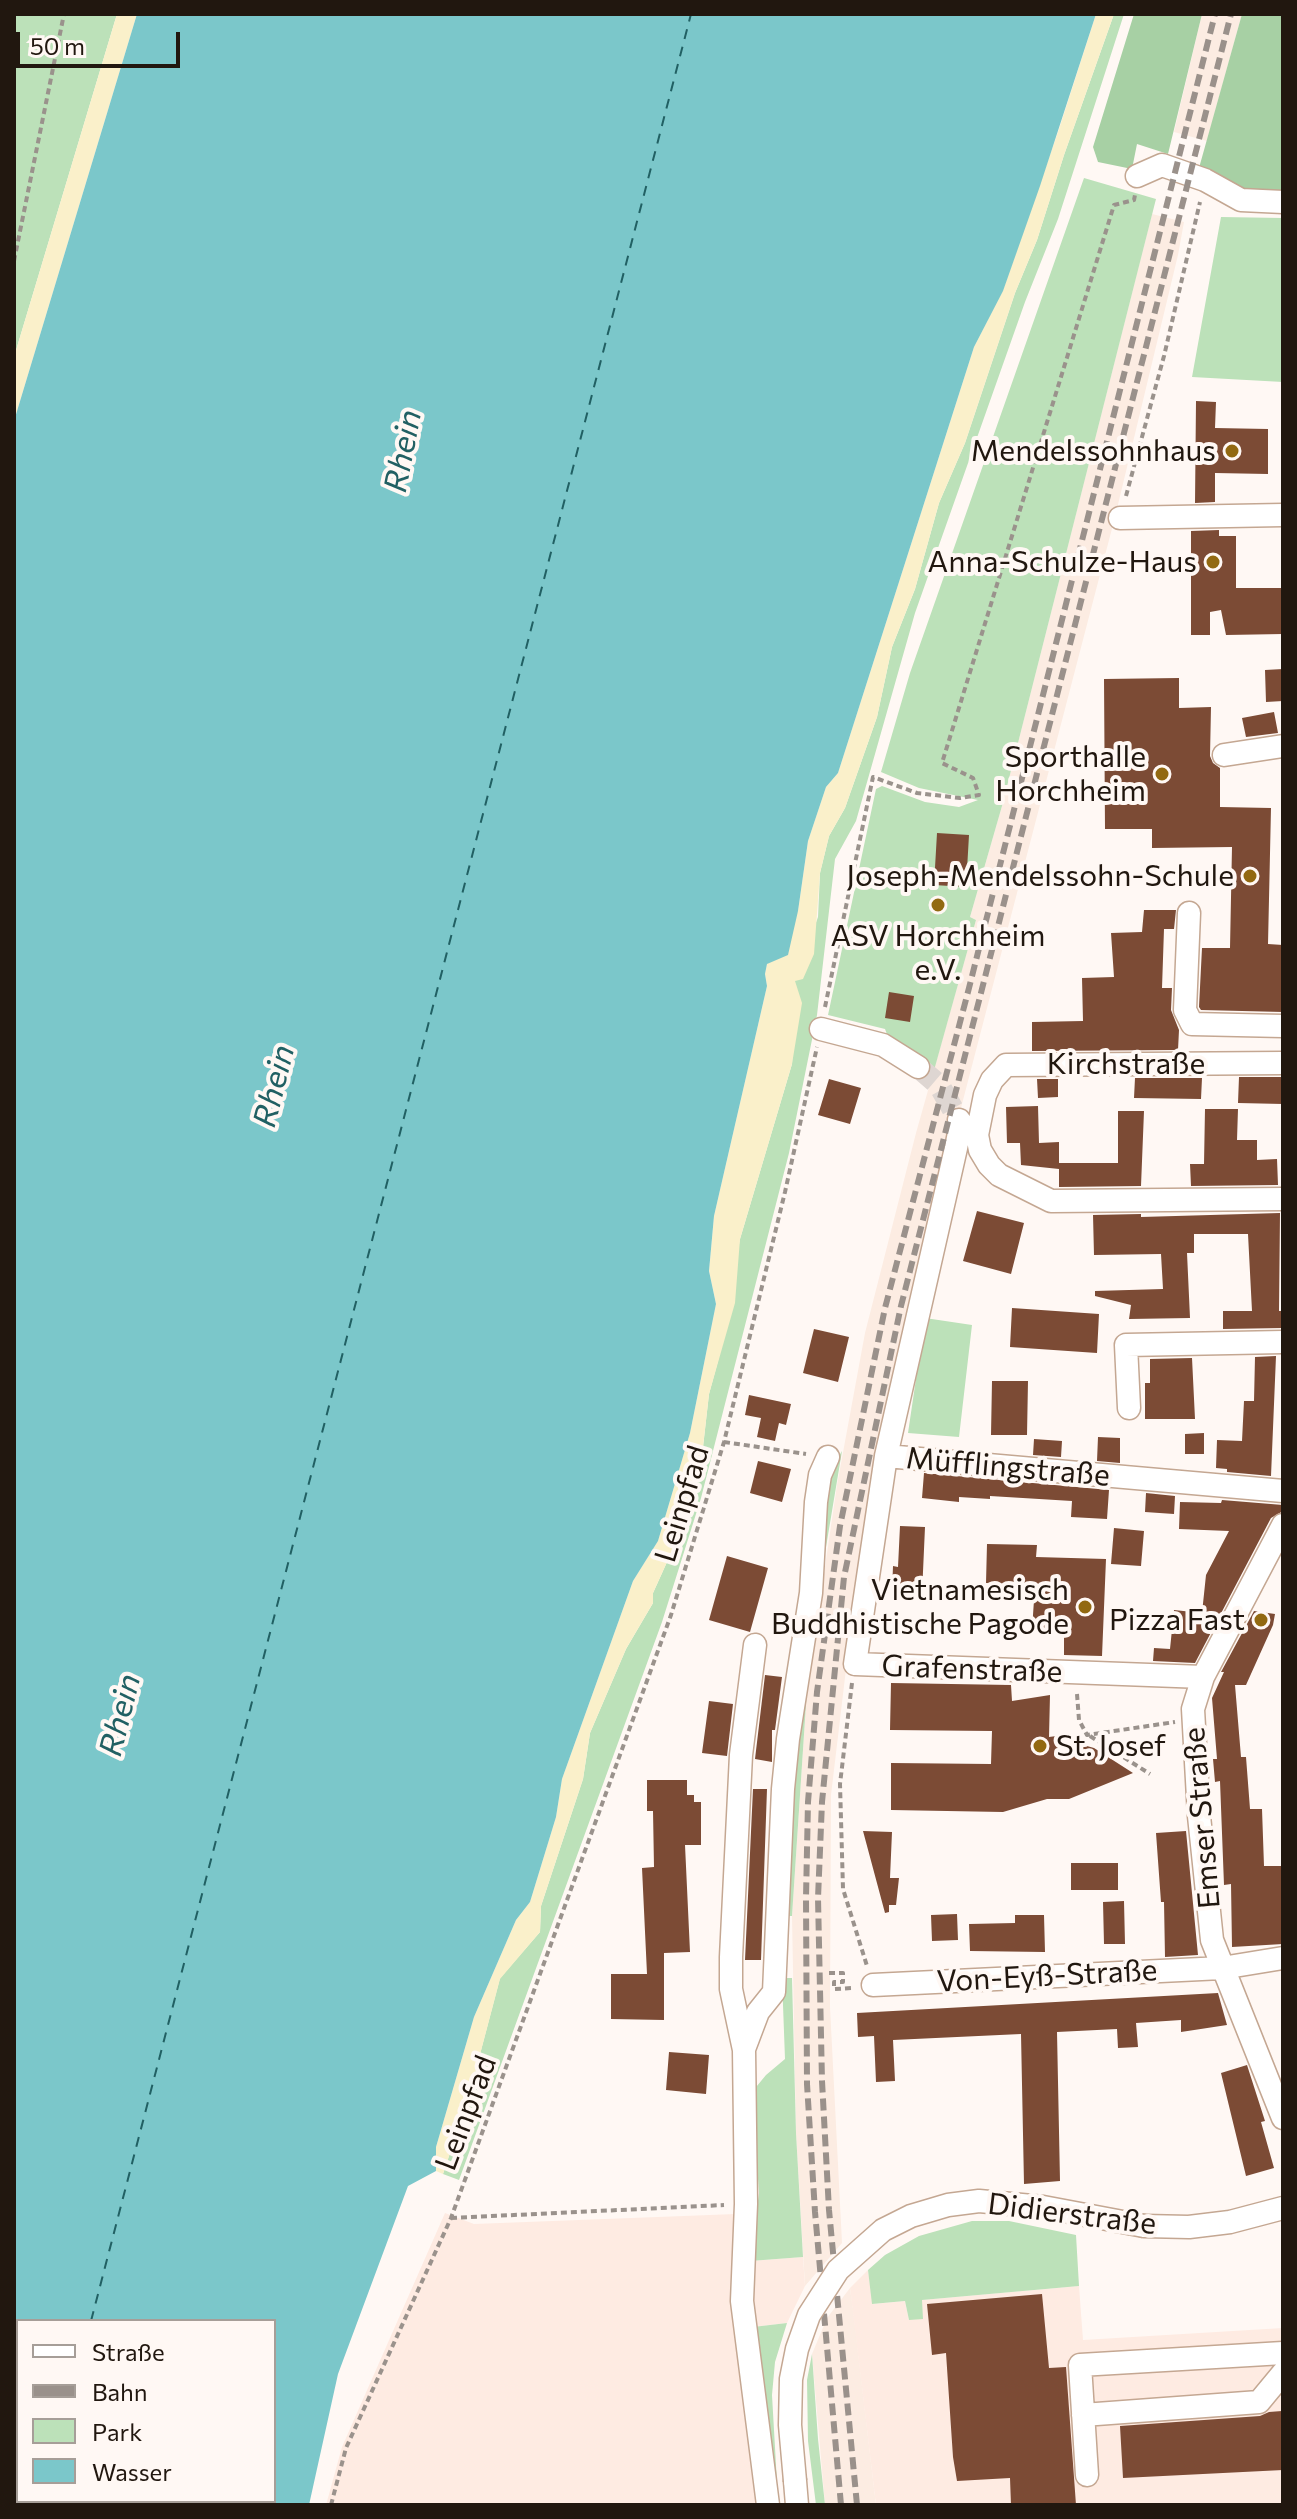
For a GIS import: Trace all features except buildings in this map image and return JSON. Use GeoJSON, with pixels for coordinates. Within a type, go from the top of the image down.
{"type":"FeatureCollection","features":[{"type":"Feature","properties":{"kind":"street"},"geometry":{"type":"LineString","coordinates":[[1137,176],[1162,165],[1205,180],[1241,200],[1283,202]]}},
{"type":"Feature","properties":{"kind":"street"},"geometry":{"type":"LineString","coordinates":[[1120,518],[1283,515]]}},
{"type":"Feature","properties":{"kind":"street"},"geometry":{"type":"LineString","coordinates":[[1224,755],[1283,746]]}},
{"type":"Feature","properties":{"kind":"street"},"geometry":{"type":"LineString","coordinates":[[1189,913],[1185,1010],[1192,1024],[1283,1026]]}},
{"type":"Feature","properties":{"kind":"street"},"geometry":{"type":"LineString","coordinates":[[821,1029],[883,1045],[918,1067]]}},
{"type":"Feature","properties":{"kind":"street","name":"Kirchstraße"},"geometry":{"type":"LineString","coordinates":[[1283,1063],[1006,1065],[992,1080],[985,1095],[977,1135],[980,1150],[999,1175],[1051,1201],[1283,1199]]}},
{"type":"Feature","properties":{"kind":"street","name":"Müfflingstraße"},"geometry":{"type":"LineString","coordinates":[[959,1120],[956,1148],[886,1456],[1283,1491]]}},
{"type":"Feature","properties":{"kind":"street"},"geometry":{"type":"LineString","coordinates":[[1129,1408],[1126,1345],[1283,1342]]}},
{"type":"Feature","properties":{"kind":"street","name":"Grafenstraße"},"geometry":{"type":"LineString","coordinates":[[886,1456],[855,1664],[1203,1677]]}},
{"type":"Feature","properties":{"kind":"street"},"geometry":{"type":"LineString","coordinates":[[744,2050],[758,2012],[774,1992],[788,1739],[811,1593],[816,1502],[820,1475],[828,1457]]}},
{"type":"Feature","properties":{"kind":"street","name":"Emser Straße"},"geometry":{"type":"LineString","coordinates":[[1281,1533],[1203,1677],[1193,1709],[1198,1802],[1212,1940],[1283,2118]]}},
{"type":"Feature","properties":{"kind":"street"},"geometry":{"type":"LineString","coordinates":[[755,1645],[741,1755],[731,1989],[744,2050],[746,2204],[742,2301],[768,2505]]}},
{"type":"Feature","properties":{"kind":"street","name":"Von-Eyß-Straße"},"geometry":{"type":"LineString","coordinates":[[863,1986],[1222,1968],[1283,1958]]}},
{"type":"Feature","properties":{"kind":"street","name":"Didierstraße"},"geometry":{"type":"LineString","coordinates":[[797,2505],[790,2425],[791,2379],[805,2327],[809,2315],[838,2270],[883,2230],[911,2216],[948,2205],[979,2201],[1043,2207],[1144,2226],[1189,2227],[1230,2222],[1283,2208]]}},
{"type":"Feature","properties":{"kind":"street"},"geometry":{"type":"LineString","coordinates":[[1087,2475],[1080,2365],[1283,2353]]}},
{"type":"Feature","properties":{"kind":"street"},"geometry":{"type":"LineString","coordinates":[[1083,2415],[1259,2402],[1283,2373]]}},
{"type":"Feature","properties":{"kind":"path"},"geometry":{"type":"LineString","coordinates":[[14,261],[64,14]]}},
{"type":"Feature","properties":{"kind":"path","name":"Leinpfad"},"geometry":{"type":"LineString","coordinates":[[331,2505],[346,2448],[451,2218],[661,1644],[724,1442],[785,1192],[873,777],[917,793],[960,798],[979,795],[973,778],[942,763],[1114,205],[1134,200],[1137,176]]}},
{"type":"Feature","properties":{"kind":"path"},"geometry":{"type":"LineString","coordinates":[[1120,518],[1164,356],[1205,180]]}},
{"type":"Feature","properties":{"kind":"path"},"geometry":{"type":"LineString","coordinates":[[724,1442],[828,1457]]}},
{"type":"Feature","properties":{"kind":"path"},"geometry":{"type":"LineString","coordinates":[[829,1973],[843,1973],[843,1982],[834,1982],[834,1989],[863,1986],[843,1889],[840,1784],[855,1664]]}},
{"type":"Feature","properties":{"kind":"path"},"geometry":{"type":"LineString","coordinates":[[1077,1673],[1076,1707],[1087,1735],[1150,1774]]}},
{"type":"Feature","properties":{"kind":"path"},"geometry":{"type":"LineString","coordinates":[[1087,1735],[1185,1720]]}},
{"type":"Feature","properties":{"kind":"path"},"geometry":{"type":"LineString","coordinates":[[451,2218],[746,2204]]}},
{"type":"Feature","properties":{"kind":"shaded area"},"geometry":{"type":"Polygon","coordinates":[[[1202,14],[1242,14],[1207,141],[1174,132],[1202,14]]]}},
{"type":"Feature","properties":{"kind":"shaded area"},"geometry":{"type":"Polygon","coordinates":[[[1152,214],[1184,222],[1178,255],[1115,517],[962,1104],[854,1602],[831,1795],[830,2007],[842,2243],[805,2286],[796,2133],[792,1916],[807,1689],[837,1485],[865,1333],[916,1133],[976,920],[970,917],[1002,806],[1152,214]]]}},
{"type":"Feature","properties":{"kind":"shaded area"},"geometry":{"type":"Polygon","coordinates":[[[445,2213],[474,2224],[736,2214],[758,2505],[326,2505],[342,2447],[445,2213]]]}},
{"type":"Feature","properties":{"kind":"shaded area"},"geometry":{"type":"Polygon","coordinates":[[[803,2257],[805,2286],[787,2323],[753,2327],[750,2261],[803,2257]]]}},
{"type":"Feature","properties":{"kind":"shaded area"},"geometry":{"type":"Polygon","coordinates":[[[868,2270],[873,2304],[905,2301],[909,2320],[921,2300],[1079,2286],[1083,2340],[1283,2328],[1283,2505],[876,2505],[850,2288],[868,2270]]]}},
{"type":"Feature","properties":{"kind":"shaded area"},"geometry":{"type":"Polygon","coordinates":[[[850,2288],[876,2505],[825,2505],[812,2354],[827,2318],[850,2288]]]}},
{"type":"Feature","properties":{"kind":"green space"},"geometry":{"type":"Polygon","coordinates":[[[14,14],[117,14],[14,357],[14,14]]]}},
{"type":"Feature","properties":{"kind":"green space"},"geometry":{"type":"Polygon","coordinates":[[[1114,14],[1124,14],[1058,219],[1025,302],[915,613],[856,821],[835,859],[817,1015],[789,1153],[701,1498],[662,1622],[459,2180],[443,2174],[469,2096],[500,1978],[540,1932],[541,1906],[583,1779],[590,1733],[626,1649],[653,1603],[653,1593],[672,1551],[703,1447],[709,1394],[740,1239],[792,1064],[795,981],[818,917],[820,873],[829,836],[845,808],[877,717],[892,647],[915,589],[939,503],[965,443],[1114,14]]]}},
{"type":"Feature","properties":{"kind":"green space"},"geometry":{"type":"Polygon","coordinates":[[[1134,14],[1202,14],[1168,154],[1137,144],[1132,169],[1098,162],[1093,147],[1134,14]]]}},
{"type":"Feature","properties":{"kind":"green space"},"geometry":{"type":"Polygon","coordinates":[[[1242,14],[1283,14],[1283,193],[1243,191],[1199,168],[1242,14]]]}},
{"type":"Feature","properties":{"kind":"green space"},"geometry":{"type":"Polygon","coordinates":[[[1084,178],[1156,199],[1002,806],[970,917],[976,920],[933,1074],[923,1059],[888,1037],[885,1029],[828,1015],[876,789],[882,786],[925,802],[959,807],[978,800],[919,788],[881,772],[910,673],[1084,178]]]}},
{"type":"Feature","properties":{"kind":"green space"},"geometry":{"type":"Polygon","coordinates":[[[1221,217],[1283,218],[1283,382],[1192,377],[1221,217]]]}},
{"type":"Feature","properties":{"kind":"green space"},"geometry":{"type":"Polygon","coordinates":[[[925,1318],[972,1325],[959,1437],[908,1433],[925,1318]]]}},
{"type":"Feature","properties":{"kind":"green space"},"geometry":{"type":"Polygon","coordinates":[[[842,1451],[807,1689],[792,1916],[780,1916],[826,1477],[842,1451]]]}},
{"type":"Feature","properties":{"kind":"green space"},"geometry":{"type":"Polygon","coordinates":[[[782,1978],[792,1978],[803,2257],[750,2261],[759,2193],[752,2092],[785,2059],[782,1978]]]}},
{"type":"Feature","properties":{"kind":"green space"},"geometry":{"type":"Polygon","coordinates":[[[972,2221],[1009,2221],[1076,2235],[1079,2286],[922,2300],[923,2319],[909,2320],[905,2301],[872,2304],[868,2270],[885,2255],[919,2236],[972,2221]]]}},
{"type":"Feature","properties":{"kind":"green space"},"geometry":{"type":"Polygon","coordinates":[[[787,2323],[775,2362],[772,2395],[777,2483],[753,2327],[787,2323]]]}},
{"type":"Feature","properties":{"kind":"green space"},"geometry":{"type":"Polygon","coordinates":[[[812,2354],[825,2505],[816,2505],[808,2441],[807,2380],[812,2354]]]}},
{"type":"Feature","properties":{"kind":"sand"},"geometry":{"type":"Polygon","coordinates":[[[117,14],[137,14],[14,421],[14,357],[117,14]]]}},
{"type":"Feature","properties":{"kind":"sand"},"geometry":{"type":"Polygon","coordinates":[[[1096,14],[1114,14],[965,443],[939,503],[915,589],[892,647],[877,717],[845,808],[829,836],[820,873],[814,954],[803,979],[795,981],[802,1003],[792,1064],[740,1239],[735,1303],[709,1394],[703,1447],[672,1551],[653,1593],[653,1603],[626,1649],[590,1733],[583,1779],[541,1906],[540,1932],[500,1979],[469,2096],[443,2174],[436,2171],[436,2147],[474,2017],[516,1920],[530,1902],[556,1817],[562,1779],[633,1581],[658,1541],[690,1433],[716,1304],[709,1271],[714,1216],[767,986],[767,964],[798,911],[808,841],[826,787],[838,773],[974,347],[1003,290],[1096,14]]]}},
{"type":"Feature","properties":{"kind":"water","name":"Rhein"},"geometry":{"type":"Polygon","coordinates":[[[137,14],[1096,14],[1003,291],[974,347],[838,773],[826,787],[808,841],[788,955],[767,964],[767,986],[714,1216],[709,1271],[716,1304],[690,1433],[658,1541],[633,1581],[562,1779],[556,1817],[530,1902],[516,1920],[474,2017],[436,2147],[436,2171],[408,2186],[338,2374],[309,2505],[14,2505],[14,421],[137,14]]]}},
{"type":"Feature","properties":{"kind":"ferry route"},"geometry":{"type":"LineString","coordinates":[[92,2319],[691,14]]}},
{"type":"Feature","properties":{"kind":"tunnel"},"geometry":{"type":"LineString","coordinates":[[918,1067],[939,1085],[959,1120]]}},
{"type":"Feature","properties":{"kind":"railway"},"geometry":{"type":"LineString","coordinates":[[841,2505],[807,2084],[806,1898],[808,1802],[817,1692],[840,1526],[885,1308],[1215,14]]}},
{"type":"Feature","properties":{"kind":"railway"},"geometry":{"type":"LineString","coordinates":[[857,2505],[829,2210],[822,2081],[818,1898],[822,1802],[844,1577],[901,1306],[1231,14]]}},
{"type":"Feature","properties":{"kind":"place","name":"Mendelssohnhaus"},"geometry":{"type":"Point","coordinates":[1232,451]}},
{"type":"Feature","properties":{"kind":"place","name":"Anna-Schulze-Haus"},"geometry":{"type":"Point","coordinates":[1213,562]}},
{"type":"Feature","properties":{"kind":"place","name":"Sporthalle Horchheim"},"geometry":{"type":"Point","coordinates":[1162,774]}},
{"type":"Feature","properties":{"kind":"place","name":"Joseph-Mendelssohn-Schule"},"geometry":{"type":"Point","coordinates":[1250,876]}},
{"type":"Feature","properties":{"kind":"place","name":"ASV Horchheim e.V."},"geometry":{"type":"Point","coordinates":[938,905]}},
{"type":"Feature","properties":{"kind":"place","name":"Vietnamesisch Buddhistische Pagode"},"geometry":{"type":"Point","coordinates":[1085,1607]}},
{"type":"Feature","properties":{"kind":"place","name":"Pizza Fast"},"geometry":{"type":"Point","coordinates":[1261,1620]}},
{"type":"Feature","properties":{"kind":"place","name":"St. Josef"},"geometry":{"type":"Point","coordinates":[1040,1746]}}]}
